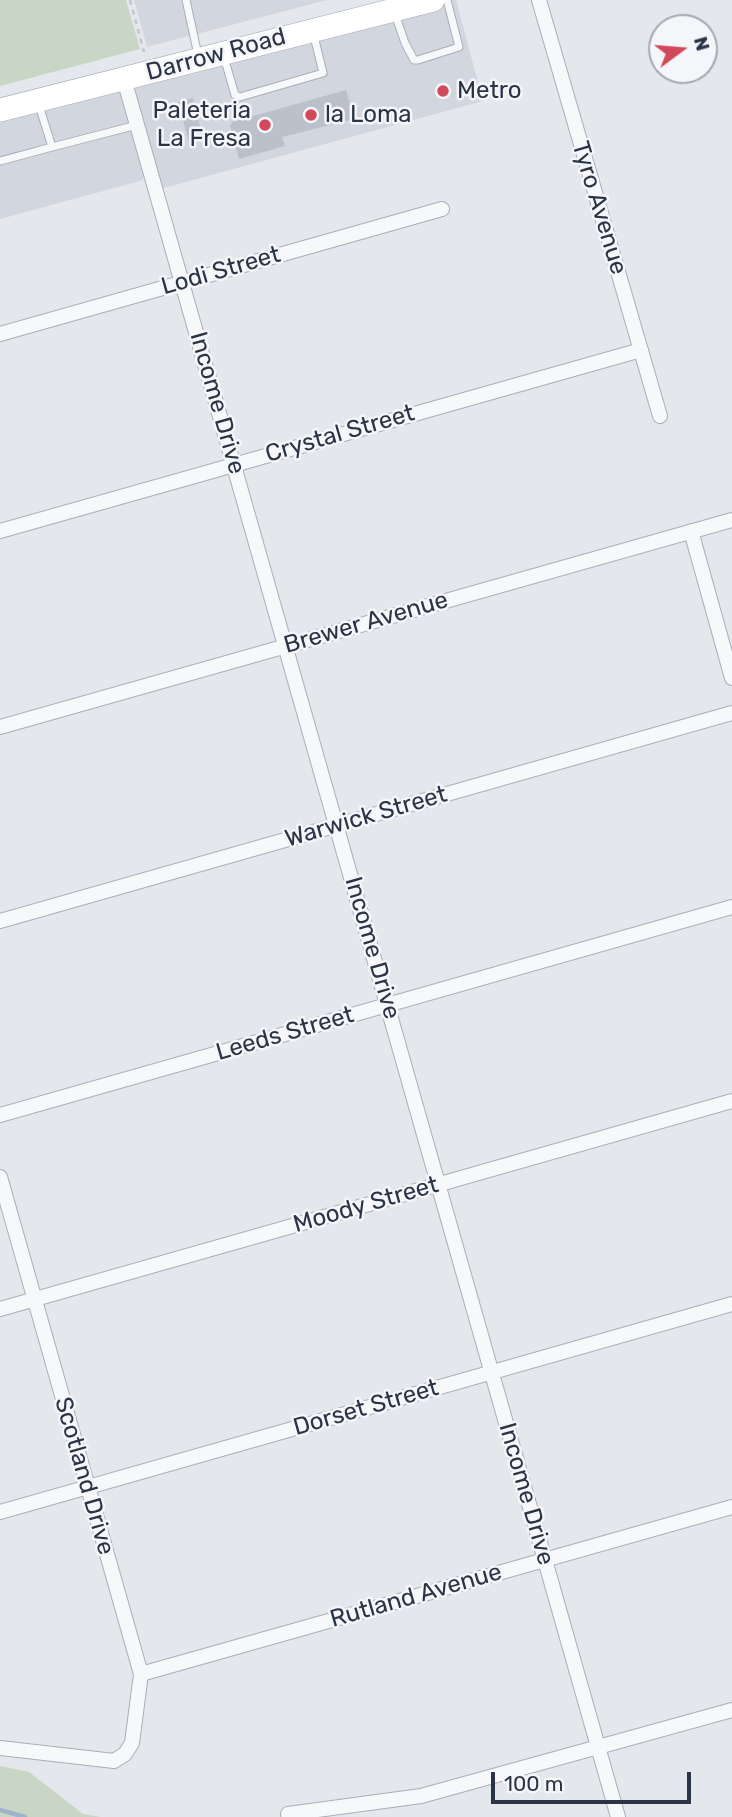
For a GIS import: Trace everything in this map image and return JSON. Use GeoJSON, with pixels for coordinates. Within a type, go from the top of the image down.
{"type":"FeatureCollection","features":[{"type":"Feature","properties":{"kind":"main road","name":"Darrow Road"},"geometry":{"type":"LineString","coordinates":[[0,110],[433,0]]}},
{"type":"Feature","properties":{"kind":"street","name":"Tyro Avenue"},"geometry":{"type":"LineString","coordinates":[[539,0],[660,416]]}},
{"type":"Feature","properties":{"kind":"street","name":"Income Drive"},"geometry":{"type":"LineString","coordinates":[[124,79],[618,1817]]}},
{"type":"Feature","properties":{"kind":"street","name":"Lodi Street"},"geometry":{"type":"LineString","coordinates":[[0,334],[442,209]]}},
{"type":"Feature","properties":{"kind":"street","name":"Crystal Street"},"geometry":{"type":"LineString","coordinates":[[0,531],[640,350]]}},
{"type":"Feature","properties":{"kind":"street","name":"Brewer Avenue"},"geometry":{"type":"LineString","coordinates":[[0,727],[732,520]]}},
{"type":"Feature","properties":{"kind":"street"},"geometry":{"type":"LineString","coordinates":[[691,531],[732,678]]}},
{"type":"Feature","properties":{"kind":"street","name":"Warwick Street"},"geometry":{"type":"LineString","coordinates":[[0,921],[732,713]]}},
{"type":"Feature","properties":{"kind":"street","name":"Leeds Street"},"geometry":{"type":"LineString","coordinates":[[0,1115],[732,907]]}},
{"type":"Feature","properties":{"kind":"street","name":"Moody Street"},"geometry":{"type":"LineString","coordinates":[[0,1309],[732,1101]]}},
{"type":"Feature","properties":{"kind":"street","name":"Scotland Drive"},"geometry":{"type":"LineString","coordinates":[[0,1177],[141,1674],[132,1742],[125,1754],[106,1762],[0,1748]]}},
{"type":"Feature","properties":{"kind":"street","name":"Dorset Street"},"geometry":{"type":"LineString","coordinates":[[0,1512],[732,1304]]}},
{"type":"Feature","properties":{"kind":"street","name":"Rutland Avenue"},"geometry":{"type":"LineString","coordinates":[[141,1674],[732,1507]]}},
{"type":"Feature","properties":{"kind":"street"},"geometry":{"type":"LineString","coordinates":[[288,1814],[421,1796],[732,1710]]}},
{"type":"Feature","properties":{"kind":"lane"},"geometry":{"type":"LineString","coordinates":[[186,0],[199,59]]}},
{"type":"Feature","properties":{"kind":"lane"},"geometry":{"type":"LineString","coordinates":[[393,10],[405,43],[414,60],[418,60],[459,47],[447,0]]}},
{"type":"Feature","properties":{"kind":"lane"},"geometry":{"type":"LineString","coordinates":[[223,53],[235,95],[240,97],[323,74],[313,30]]}},
{"type":"Feature","properties":{"kind":"lane"},"geometry":{"type":"LineString","coordinates":[[38,100],[52,147]]}},
{"type":"Feature","properties":{"kind":"lane"},"geometry":{"type":"LineString","coordinates":[[0,161],[138,125]]}},
{"type":"Feature","properties":{"kind":"path"},"geometry":{"type":"LineString","coordinates":[[130,0],[144,52]]}},
{"type":"Feature","properties":{"kind":"shaded area"},"geometry":{"type":"Polygon","coordinates":[[[134,0],[327,0],[147,47],[134,0]]]}},
{"type":"Feature","properties":{"kind":"shaded area"},"geometry":{"type":"Polygon","coordinates":[[[432,0],[456,0],[483,101],[156,190],[151,174],[140,181],[0,219],[0,110],[432,0]]]}},
{"type":"Feature","properties":{"kind":"green space"},"geometry":{"type":"Polygon","coordinates":[[[0,0],[126,0],[140,49],[0,86],[0,0]]]}},
{"type":"Feature","properties":{"kind":"green space"},"geometry":{"type":"Polygon","coordinates":[[[0,1766],[29,1772],[83,1814],[101,1817],[0,1817],[0,1766]]]}},
{"type":"Feature","properties":{"kind":"building"},"geometry":{"type":"Polygon","coordinates":[[[346,90],[354,119],[282,137],[285,146],[239,159],[230,126],[232,122],[346,90]]]}},
{"type":"Feature","properties":{"kind":"building"},"geometry":{"type":"Polygon","coordinates":[[[193,98],[203,139],[189,143],[178,102],[193,98]]]}},
{"type":"Feature","properties":{"kind":"waterway"},"geometry":{"type":"LineString","coordinates":[[0,1810],[25,1817]]}},
{"type":"Feature","properties":{"kind":"place","name":"Metro"},"geometry":{"type":"Point","coordinates":[443,91]}},
{"type":"Feature","properties":{"kind":"place","name":"la Loma"},"geometry":{"type":"Point","coordinates":[311,115]}},
{"type":"Feature","properties":{"kind":"place","name":"Paleteria La Fresa"},"geometry":{"type":"Point","coordinates":[265,125]}}]}
